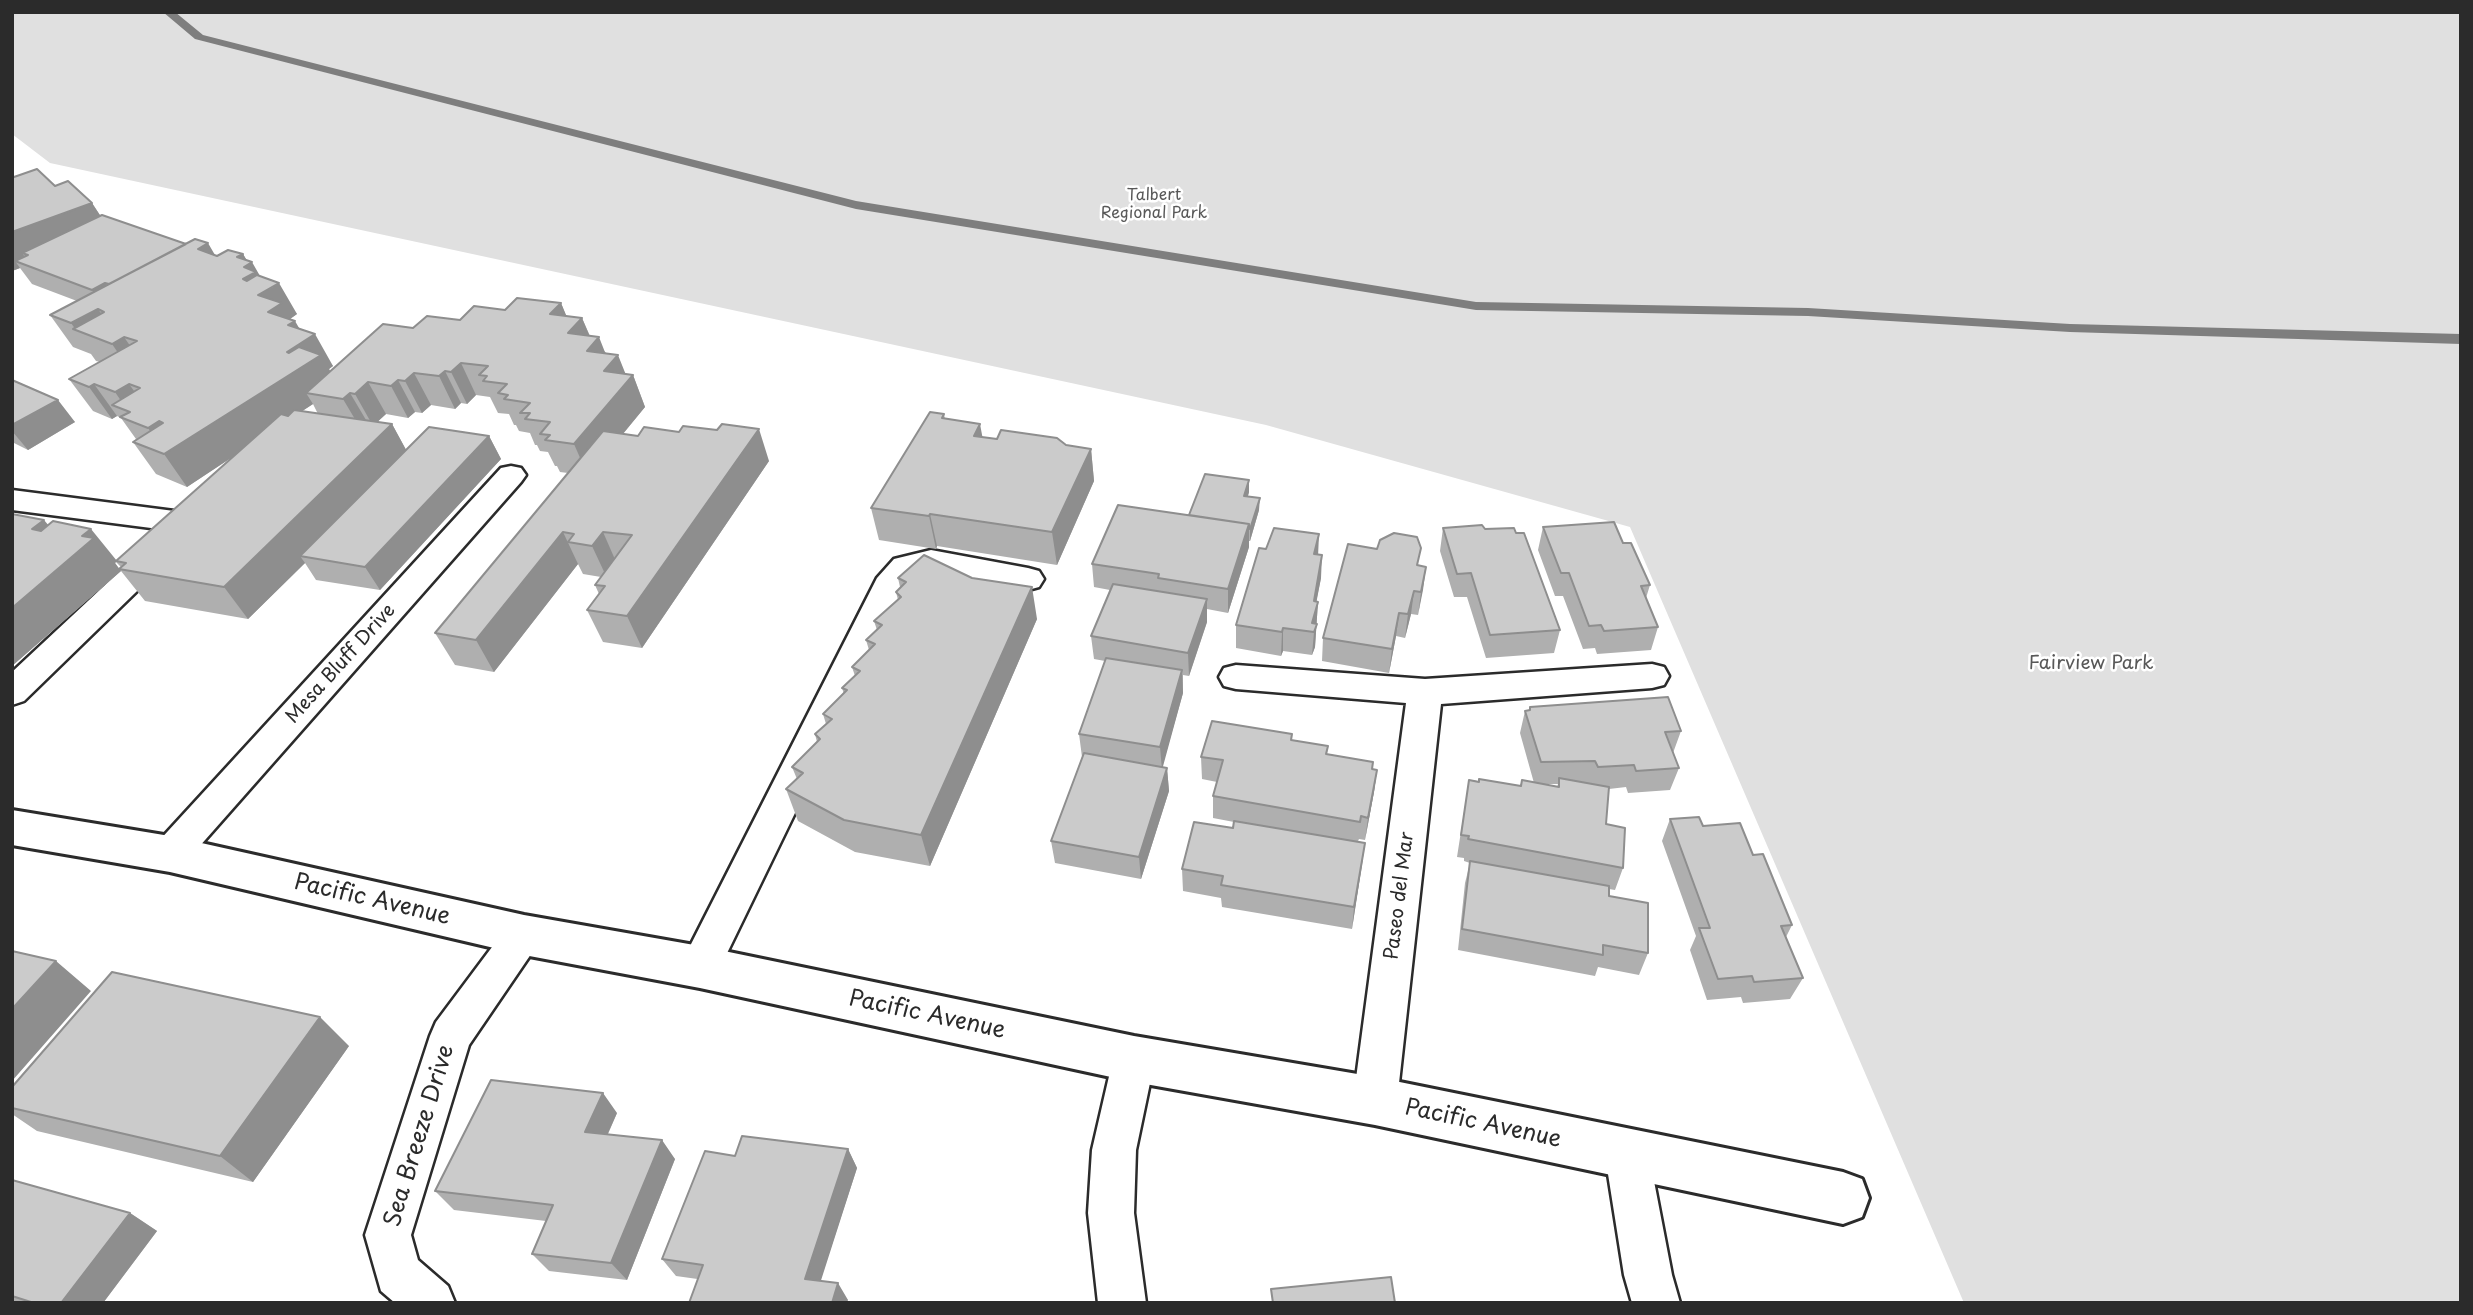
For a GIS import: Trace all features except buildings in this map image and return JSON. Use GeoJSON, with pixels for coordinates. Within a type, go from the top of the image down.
{"type":"FeatureCollection","features":[{"type":"Feature","properties":{"kind":"street","name":"Pacific Avenue"},"geometry":{"type":"LineString","coordinates":[[12,827],[170,854],[524,935],[700,967],[1134,1059],[1375,1101],[1843,1198]]}},
{"type":"Feature","properties":{"kind":"lane","name":"Mesa Bluff Drive"},"geometry":{"type":"LineString","coordinates":[[170,854],[511,475]]}},
{"type":"Feature","properties":{"kind":"lane"},"geometry":{"type":"LineString","coordinates":[[12,499],[182,522],[159,552],[12,692]]}},
{"type":"Feature","properties":{"kind":"lane"},"geometry":{"type":"LineString","coordinates":[[700,967],[893,578],[905,566],[931,561],[1028,579]]}},
{"type":"Feature","properties":{"kind":"lane"},"geometry":{"type":"LineString","coordinates":[[1236,677],[1425,692],[1652,676]]}},
{"type":"Feature","properties":{"kind":"lane","name":"Paseo del Mar"},"geometry":{"type":"LineString","coordinates":[[1375,1101],[1425,692]]}},
{"type":"Feature","properties":{"kind":"lane","name":"Sea Breeze Drive"},"geometry":{"type":"LineString","coordinates":[[431,1303],[398,1274],[388,1235],[451,1036],[524,935]]}},
{"type":"Feature","properties":{"kind":"lane"},"geometry":{"type":"LineString","coordinates":[[1122,1303],[1111,1213],[1114,1150],[1134,1059]]}},
{"type":"Feature","properties":{"kind":"lane"},"geometry":{"type":"LineString","coordinates":[[1628,1155],[1648,1275],[1656,1303]]}},
{"type":"Feature","properties":{"kind":"green space"},"geometry":{"type":"Polygon","coordinates":[[[12,12],[2461,12],[2461,1303],[1964,1303],[1630,527],[1266,425],[50,163],[12,134],[12,12]]]}},
{"type":"Feature","properties":{"kind":"waterway"},"geometry":{"type":"LineString","coordinates":[[168,12],[199,37],[856,205],[1476,306],[1808,312],[2070,328],[2461,339]]}},
{"type":"Feature","properties":{"kind":"park label","name":"Talbert Regional Park"},"geometry":{"type":"Point","coordinates":[1154,205]}},
{"type":"Feature","properties":{"kind":"park label","name":"Fairview Park"},"geometry":{"type":"Point","coordinates":[2091,664]}}]}
